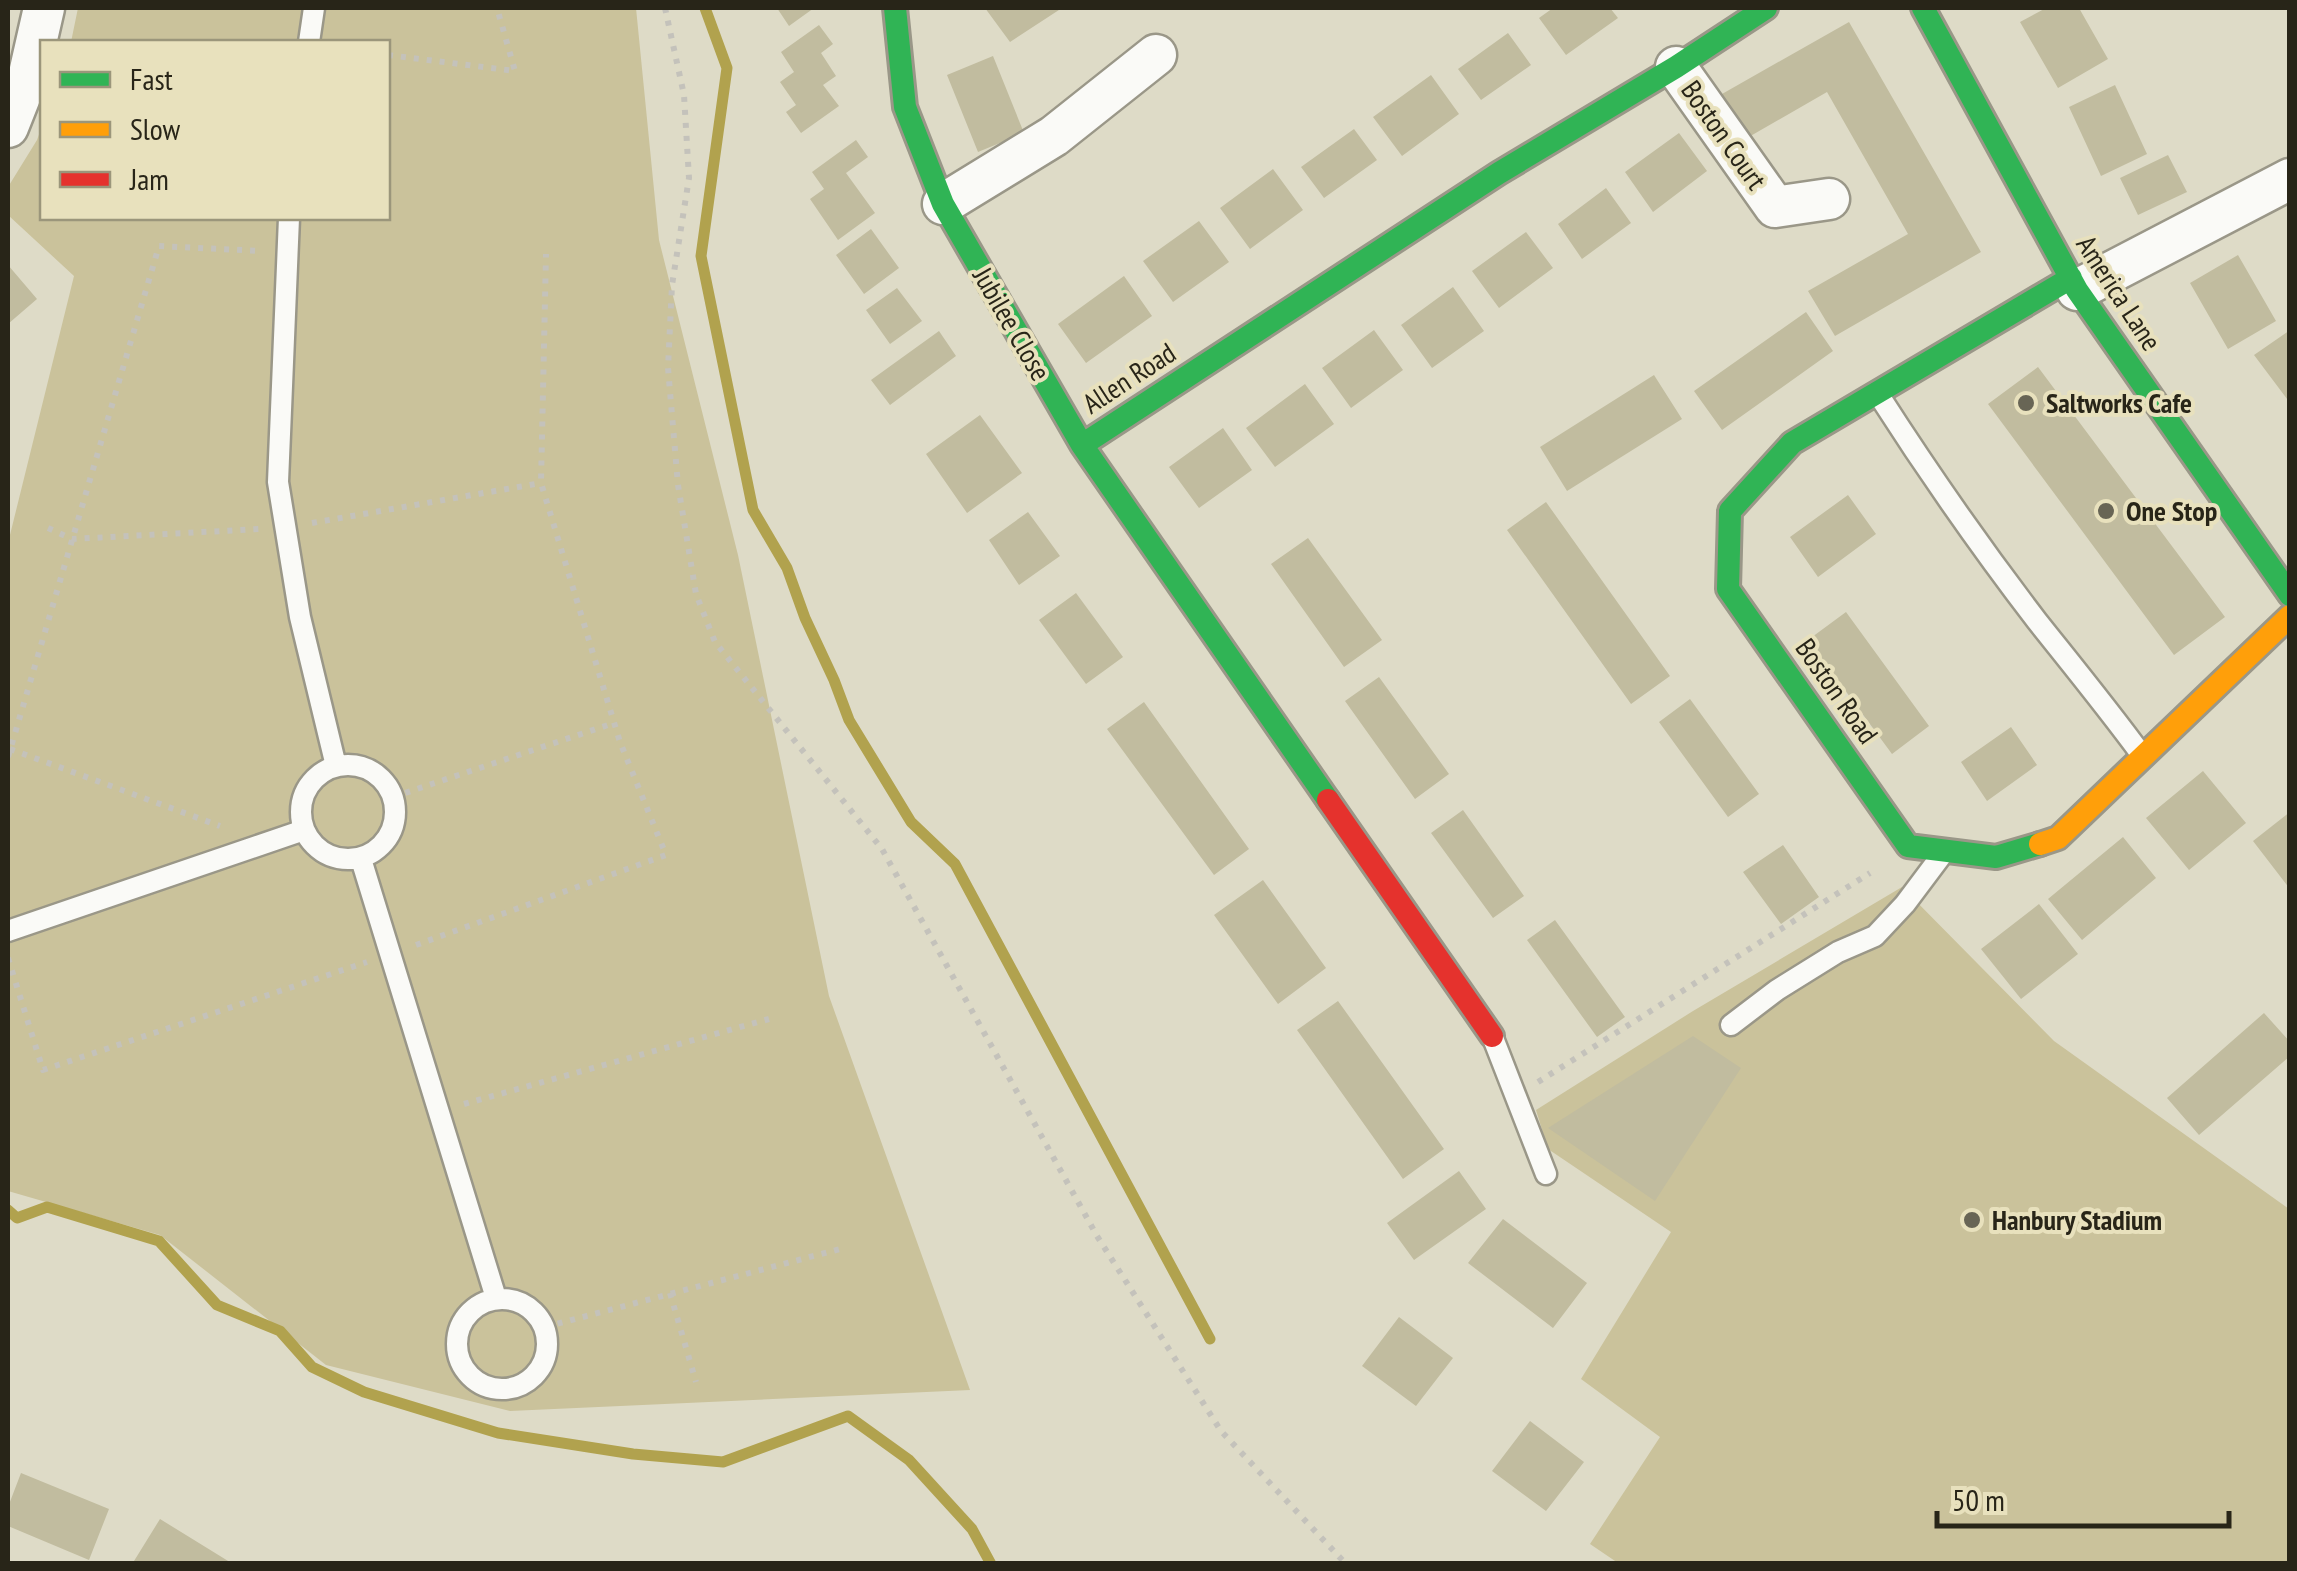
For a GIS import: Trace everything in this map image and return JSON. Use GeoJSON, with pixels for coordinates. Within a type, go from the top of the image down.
{"type":"FeatureCollection","features":[{"type":"Feature","properties":{"kind":"street"},"geometry":{"type":"LineString","coordinates":[[8,127],[29,74],[44,8]]}},
{"type":"Feature","properties":{"kind":"street","name":"Jubilee Close"},"geometry":{"type":"LineString","coordinates":[[895,8],[905,107],[943,204],[1082,445]]}},
{"type":"Feature","properties":{"kind":"street","name":"Allen Road"},"geometry":{"type":"LineString","coordinates":[[1492,1036],[1082,445],[1499,173],[1766,8]]}},
{"type":"Feature","properties":{"kind":"street","name":"America Lane"},"geometry":{"type":"LineString","coordinates":[[1923,8],[2074,284],[2290,595]]}},
{"type":"Feature","properties":{"kind":"street"},"geometry":{"type":"LineString","coordinates":[[943,204],[1054,136],[1156,55]]}},
{"type":"Feature","properties":{"kind":"street","name":"Boston Court"},"geometry":{"type":"LineString","coordinates":[[1676,66],[1775,207],[1828,199]]}},
{"type":"Feature","properties":{"kind":"street"},"geometry":{"type":"LineString","coordinates":[[2074,284],[2290,179]]}},
{"type":"Feature","properties":{"kind":"street","name":"Boston Road"},"geometry":{"type":"LineString","coordinates":[[1908,846],[1728,589],[1730,510],[1792,443],[2074,284]]}},
{"type":"Feature","properties":{"kind":"street"},"geometry":{"type":"LineString","coordinates":[[1908,846],[1996,857],[2058,838],[2290,616]]}},
{"type":"Feature","properties":{"kind":"lane"},"geometry":{"type":"LineString","coordinates":[[309,40],[314,8]]}},
{"type":"Feature","properties":{"kind":"lane"},"geometry":{"type":"LineString","coordinates":[[289,220],[278,482],[300,617],[336,766]]}},
{"type":"Feature","properties":{"kind":"lane"},"geometry":{"type":"LineString","coordinates":[[1878,392],[1934,480],[2143,757]]}},
{"type":"Feature","properties":{"kind":"lane"},"geometry":{"type":"LineString","coordinates":[[336,766],[359,766],[374,772],[393,797],[393,828],[386,842],[360,858],[345,860],[316,849],[300,822],[305,790],[315,777],[336,766]]}},
{"type":"Feature","properties":{"kind":"lane"},"geometry":{"type":"LineString","coordinates":[[8,931],[304,830]]}},
{"type":"Feature","properties":{"kind":"lane"},"geometry":{"type":"LineString","coordinates":[[1731,1025],[1838,952],[1875,936],[1946,851]]}},
{"type":"Feature","properties":{"kind":"lane"},"geometry":{"type":"LineString","coordinates":[[360,858],[496,1298]]}},
{"type":"Feature","properties":{"kind":"lane"},"geometry":{"type":"LineString","coordinates":[[1492,1036],[1546,1174]]}},
{"type":"Feature","properties":{"kind":"lane"},"geometry":{"type":"LineString","coordinates":[[511,1298],[536,1313],[545,1327],[546,1358],[526,1383],[496,1389],[481,1384],[461,1364],[457,1336],[470,1310],[482,1302],[511,1298]]}},
{"type":"Feature","properties":{"kind":"path"},"geometry":{"type":"LineString","coordinates":[[390,55],[515,71],[497,8]]}},
{"type":"Feature","properties":{"kind":"path"},"geometry":{"type":"LineString","coordinates":[[665,8],[684,95],[689,178],[672,285],[669,388],[678,485],[696,594],[715,642],[882,849],[1097,1236],[1221,1430],[1346,1564]]}},
{"type":"Feature","properties":{"kind":"path"},"geometry":{"type":"LineString","coordinates":[[266,844],[9,752],[159,246],[288,252]]}},
{"type":"Feature","properties":{"kind":"path"},"geometry":{"type":"LineString","coordinates":[[8,957],[43,1070],[390,954],[666,855],[614,723],[541,483],[546,254]]}},
{"type":"Feature","properties":{"kind":"path"},"geometry":{"type":"LineString","coordinates":[[393,797],[614,723]]}},
{"type":"Feature","properties":{"kind":"path"},"geometry":{"type":"LineString","coordinates":[[1516,1096],[1853,886],[1908,846]]}},
{"type":"Feature","properties":{"kind":"path"},"geometry":{"type":"LineString","coordinates":[[438,1111],[769,1019]]}},
{"type":"Feature","properties":{"kind":"path"},"geometry":{"type":"LineString","coordinates":[[545,1327],[840,1249]]}},
{"type":"Feature","properties":{"kind":"path"},"geometry":{"type":"LineString","coordinates":[[670,1294],[696,1382]]}},
{"type":"Feature","properties":{"kind":"shaded area"},"geometry":{"type":"Polygon","coordinates":[[[78,8],[636,8],[659,240],[738,555],[829,996],[970,1390],[510,1411],[326,1365],[160,1235],[8,1191],[8,543],[74,276],[8,215],[8,187],[40,132],[40,220],[390,220],[390,40],[71,40],[78,8]]]}},
{"type":"Feature","properties":{"kind":"shaded area","name":"Hanbury Stadium"},"geometry":{"type":"Polygon","coordinates":[[[1902,887],[2054,1041],[2289,1209],[2289,1563],[1618,1563],[1590,1544],[1660,1437],[1581,1379],[1671,1232],[1548,1149],[1536,1110],[1902,887]]]}},
{"type":"Feature","properties":{"kind":"building"},"geometry":{"type":"Polygon","coordinates":[[[777,8],[814,8],[789,26],[777,8]]]}},
{"type":"Feature","properties":{"kind":"building"},"geometry":{"type":"Polygon","coordinates":[[[985,8],[1062,8],[1010,42],[985,8]]]}},
{"type":"Feature","properties":{"kind":"building"},"geometry":{"type":"Polygon","coordinates":[[[1553,8],[1610,8],[1618,18],[1566,55],[1539,18],[1553,8]]]}},
{"type":"Feature","properties":{"kind":"building"},"geometry":{"type":"Polygon","coordinates":[[[2046,8],[2079,8],[2108,59],[2058,88],[2020,22],[2046,8]]]}},
{"type":"Feature","properties":{"kind":"building"},"geometry":{"type":"Polygon","coordinates":[[[1849,22],[1981,252],[1835,336],[1808,291],[1908,234],[1827,92],[1747,138],[1722,94],[1849,22]]]}},
{"type":"Feature","properties":{"kind":"building"},"geometry":{"type":"Polygon","coordinates":[[[819,25],[833,44],[821,53],[836,76],[823,85],[839,106],[801,133],[786,112],[796,105],[780,82],[794,72],[781,52],[819,25]]]}},
{"type":"Feature","properties":{"kind":"building"},"geometry":{"type":"Polygon","coordinates":[[[1508,33],[1531,65],[1481,100],[1458,69],[1508,33]]]}},
{"type":"Feature","properties":{"kind":"building"},"geometry":{"type":"Polygon","coordinates":[[[993,56],[1024,133],[978,152],[947,75],[993,56]]]}},
{"type":"Feature","properties":{"kind":"building"},"geometry":{"type":"Polygon","coordinates":[[[1431,75],[1459,114],[1402,156],[1373,117],[1431,75]]]}},
{"type":"Feature","properties":{"kind":"building"},"geometry":{"type":"Polygon","coordinates":[[[2115,85],[2147,154],[2101,176],[2069,107],[2115,85]]]}},
{"type":"Feature","properties":{"kind":"building"},"geometry":{"type":"Polygon","coordinates":[[[1354,129],[1377,160],[1324,198],[1301,167],[1354,129]]]}},
{"type":"Feature","properties":{"kind":"building"},"geometry":{"type":"Polygon","coordinates":[[[1679,133],[1707,171],[1653,212],[1625,172],[1679,133]]]}},
{"type":"Feature","properties":{"kind":"building"},"geometry":{"type":"Polygon","coordinates":[[[856,140],[868,157],[846,173],[875,213],[838,240],[810,199],[824,189],[812,172],[856,140]]]}},
{"type":"Feature","properties":{"kind":"building"},"geometry":{"type":"Polygon","coordinates":[[[2168,155],[2187,192],[2138,215],[2120,178],[2168,155]]]}},
{"type":"Feature","properties":{"kind":"building"},"geometry":{"type":"Polygon","coordinates":[[[1273,169],[1303,210],[1250,249],[1220,208],[1273,169]]]}},
{"type":"Feature","properties":{"kind":"building"},"geometry":{"type":"Polygon","coordinates":[[[1606,188],[1631,223],[1582,259],[1558,224],[1606,188]]]}},
{"type":"Feature","properties":{"kind":"building"},"geometry":{"type":"Polygon","coordinates":[[[1199,221],[1229,262],[1173,302],[1143,261],[1199,221]]]}},
{"type":"Feature","properties":{"kind":"building"},"geometry":{"type":"Polygon","coordinates":[[[871,229],[899,268],[864,294],[836,255],[871,229]]]}},
{"type":"Feature","properties":{"kind":"building"},"geometry":{"type":"Polygon","coordinates":[[[1526,232],[1553,268],[1499,308],[1472,271],[1526,232]]]}},
{"type":"Feature","properties":{"kind":"building"},"geometry":{"type":"Polygon","coordinates":[[[2238,255],[2276,321],[2228,349],[2190,283],[2238,255]]]}},
{"type":"Feature","properties":{"kind":"building"},"geometry":{"type":"Polygon","coordinates":[[[8,265],[37,299],[8,324],[8,265]]]}},
{"type":"Feature","properties":{"kind":"building"},"geometry":{"type":"Polygon","coordinates":[[[1124,276],[1152,316],[1086,363],[1058,324],[1124,276]]]}},
{"type":"Feature","properties":{"kind":"building"},"geometry":{"type":"Polygon","coordinates":[[[1453,287],[1484,331],[1432,368],[1401,325],[1453,287]]]}},
{"type":"Feature","properties":{"kind":"building"},"geometry":{"type":"Polygon","coordinates":[[[897,288],[922,321],[890,344],[866,310],[897,288]]]}},
{"type":"Feature","properties":{"kind":"building"},"geometry":{"type":"Polygon","coordinates":[[[1806,312],[1833,351],[1722,430],[1694,391],[1806,312]]]}},
{"type":"Feature","properties":{"kind":"building"},"geometry":{"type":"Polygon","coordinates":[[[1374,330],[1403,370],[1351,408],[1322,368],[1374,330]]]}},
{"type":"Feature","properties":{"kind":"building"},"geometry":{"type":"Polygon","coordinates":[[[2290,330],[2290,403],[2254,355],[2290,330]]]}},
{"type":"Feature","properties":{"kind":"building"},"geometry":{"type":"Polygon","coordinates":[[[939,331],[956,356],[890,405],[871,380],[939,331]]]}},
{"type":"Feature","properties":{"kind":"building"},"geometry":{"type":"Polygon","coordinates":[[[2038,367],[2225,617],[2174,655],[1988,404],[2038,367]]]}},
{"type":"Feature","properties":{"kind":"building"},"geometry":{"type":"Polygon","coordinates":[[[1654,375],[1682,419],[1567,491],[1540,447],[1654,375]]]}},
{"type":"Feature","properties":{"kind":"building"},"geometry":{"type":"Polygon","coordinates":[[[1305,384],[1334,424],[1275,467],[1246,428],[1305,384]]]}},
{"type":"Feature","properties":{"kind":"building"},"geometry":{"type":"Polygon","coordinates":[[[980,415],[1022,473],[967,513],[926,454],[980,415]]]}},
{"type":"Feature","properties":{"kind":"building"},"geometry":{"type":"Polygon","coordinates":[[[1223,428],[1252,470],[1199,508],[1169,467],[1223,428]]]}},
{"type":"Feature","properties":{"kind":"building"},"geometry":{"type":"Polygon","coordinates":[[[1848,495],[1876,534],[1818,577],[1790,537],[1848,495]]]}},
{"type":"Feature","properties":{"kind":"building"},"geometry":{"type":"Polygon","coordinates":[[[1546,502],[1670,676],[1631,704],[1507,530],[1546,502]]]}},
{"type":"Feature","properties":{"kind":"building"},"geometry":{"type":"Polygon","coordinates":[[[1028,512],[1060,556],[1019,585],[989,540],[1028,512]]]}},
{"type":"Feature","properties":{"kind":"building"},"geometry":{"type":"Polygon","coordinates":[[[1308,538],[1382,640],[1344,667],[1271,564],[1308,538]]]}},
{"type":"Feature","properties":{"kind":"building"},"geometry":{"type":"Polygon","coordinates":[[[1076,593],[1123,657],[1086,684],[1039,620],[1076,593]]]}},
{"type":"Feature","properties":{"kind":"building"},"geometry":{"type":"Polygon","coordinates":[[[1846,612],[1929,726],[1892,754],[1808,640],[1846,612]]]}},
{"type":"Feature","properties":{"kind":"building"},"geometry":{"type":"Polygon","coordinates":[[[1379,677],[1449,774],[1415,799],[1345,701],[1379,677]]]}},
{"type":"Feature","properties":{"kind":"building"},"geometry":{"type":"Polygon","coordinates":[[[1690,699],[1759,794],[1728,817],[1659,722],[1690,699]]]}},
{"type":"Feature","properties":{"kind":"building"},"geometry":{"type":"Polygon","coordinates":[[[1144,702],[1249,849],[1214,875],[1107,729],[1144,702]]]}},
{"type":"Feature","properties":{"kind":"building"},"geometry":{"type":"Polygon","coordinates":[[[2011,727],[2037,765],[1987,801],[1961,762],[2011,727]]]}},
{"type":"Feature","properties":{"kind":"building"},"geometry":{"type":"Polygon","coordinates":[[[2203,771],[2246,823],[2189,870],[2146,818],[2203,771]]]}},
{"type":"Feature","properties":{"kind":"building"},"geometry":{"type":"Polygon","coordinates":[[[1463,810],[1524,896],[1493,918],[1431,833],[1463,810]]]}},
{"type":"Feature","properties":{"kind":"building"},"geometry":{"type":"Polygon","coordinates":[[[2290,812],[2290,889],[2253,841],[2290,812]]]}},
{"type":"Feature","properties":{"kind":"building"},"geometry":{"type":"Polygon","coordinates":[[[2123,837],[2156,878],[2082,940],[2048,899],[2123,837]]]}},
{"type":"Feature","properties":{"kind":"building"},"geometry":{"type":"Polygon","coordinates":[[[1783,845],[1819,897],[1781,924],[1743,872],[1783,845]]]}},
{"type":"Feature","properties":{"kind":"building"},"geometry":{"type":"Polygon","coordinates":[[[1263,880],[1326,968],[1278,1004],[1214,915],[1263,880]]]}},
{"type":"Feature","properties":{"kind":"building"},"geometry":{"type":"Polygon","coordinates":[[[2039,904],[2078,954],[2021,999],[1981,949],[2039,904]]]}},
{"type":"Feature","properties":{"kind":"building"},"geometry":{"type":"Polygon","coordinates":[[[1555,920],[1625,1017],[1597,1037],[1527,940],[1555,920]]]}},
{"type":"Feature","properties":{"kind":"building"},"geometry":{"type":"Polygon","coordinates":[[[1338,1001],[1444,1149],[1403,1179],[1297,1030],[1338,1001]]]}},
{"type":"Feature","properties":{"kind":"building"},"geometry":{"type":"Polygon","coordinates":[[[2264,1013],[2290,1042],[2290,1056],[2199,1135],[2167,1098],[2264,1013]]]}},
{"type":"Feature","properties":{"kind":"building"},"geometry":{"type":"Polygon","coordinates":[[[1693,1036],[1741,1068],[1655,1201],[1548,1128],[1693,1036]]]}},
{"type":"Feature","properties":{"kind":"building"},"geometry":{"type":"Polygon","coordinates":[[[1459,1171],[1486,1209],[1414,1260],[1387,1223],[1459,1171]]]}},
{"type":"Feature","properties":{"kind":"building"},"geometry":{"type":"Polygon","coordinates":[[[1503,1219],[1587,1283],[1553,1328],[1468,1263],[1503,1219]]]}},
{"type":"Feature","properties":{"kind":"building"},"geometry":{"type":"Polygon","coordinates":[[[1399,1317],[1453,1358],[1416,1406],[1362,1366],[1399,1317]]]}},
{"type":"Feature","properties":{"kind":"building"},"geometry":{"type":"Polygon","coordinates":[[[1530,1421],[1584,1462],[1546,1511],[1492,1471],[1530,1421]]]}},
{"type":"Feature","properties":{"kind":"building"},"geometry":{"type":"Polygon","coordinates":[[[21,1473],[109,1509],[89,1560],[8,1526],[8,1507],[21,1473]]]}},
{"type":"Feature","properties":{"kind":"building"},"geometry":{"type":"Polygon","coordinates":[[[160,1519],[233,1564],[138,1564],[134,1561],[160,1519]]]}},
{"type":"Feature","properties":{"kind":"waterway"},"geometry":{"type":"LineString","coordinates":[[705,8],[727,68],[701,256],[753,510],[787,568],[849,720],[911,822],[955,864],[1210,1339]]}},
{"type":"Feature","properties":{"kind":"waterway"},"geometry":{"type":"LineString","coordinates":[[8,1210],[17,1218],[47,1207],[159,1241],[217,1305],[280,1331],[312,1367],[364,1392],[498,1433],[633,1454],[723,1462],[848,1416],[909,1460],[972,1529],[991,1564]]}},
{"type":"Feature","properties":{"kind":"traffic: fast"},"geometry":{"type":"LineString","coordinates":[[895,8],[905,107],[943,204],[1082,445]]}},
{"type":"Feature","properties":{"kind":"traffic: fast"},"geometry":{"type":"LineString","coordinates":[[1328,800],[1082,445],[1499,173],[1766,8]]}},
{"type":"Feature","properties":{"kind":"traffic: fast"},"geometry":{"type":"LineString","coordinates":[[1923,8],[2077,290],[2290,595]]}},
{"type":"Feature","properties":{"kind":"traffic: fast"},"geometry":{"type":"LineString","coordinates":[[2040,844],[1996,857],[1908,846],[1728,589],[1730,511],[1792,443],[2071,278]]}},
{"type":"Feature","properties":{"kind":"traffic: slow"},"geometry":{"type":"LineString","coordinates":[[2040,844],[2058,838],[2290,616]]}},
{"type":"Feature","properties":{"kind":"traffic: jam"},"geometry":{"type":"LineString","coordinates":[[1328,800],[1492,1036]]}},
{"type":"Feature","properties":{"kind":"place","name":"Saltworks Cafe"},"geometry":{"type":"Point","coordinates":[2026,403]}},
{"type":"Feature","properties":{"kind":"place","name":"One Stop"},"geometry":{"type":"Point","coordinates":[2106,511]}},
{"type":"Feature","properties":{"kind":"place","name":"Hanbury Stadium"},"geometry":{"type":"Point","coordinates":[1972,1220]}}]}
